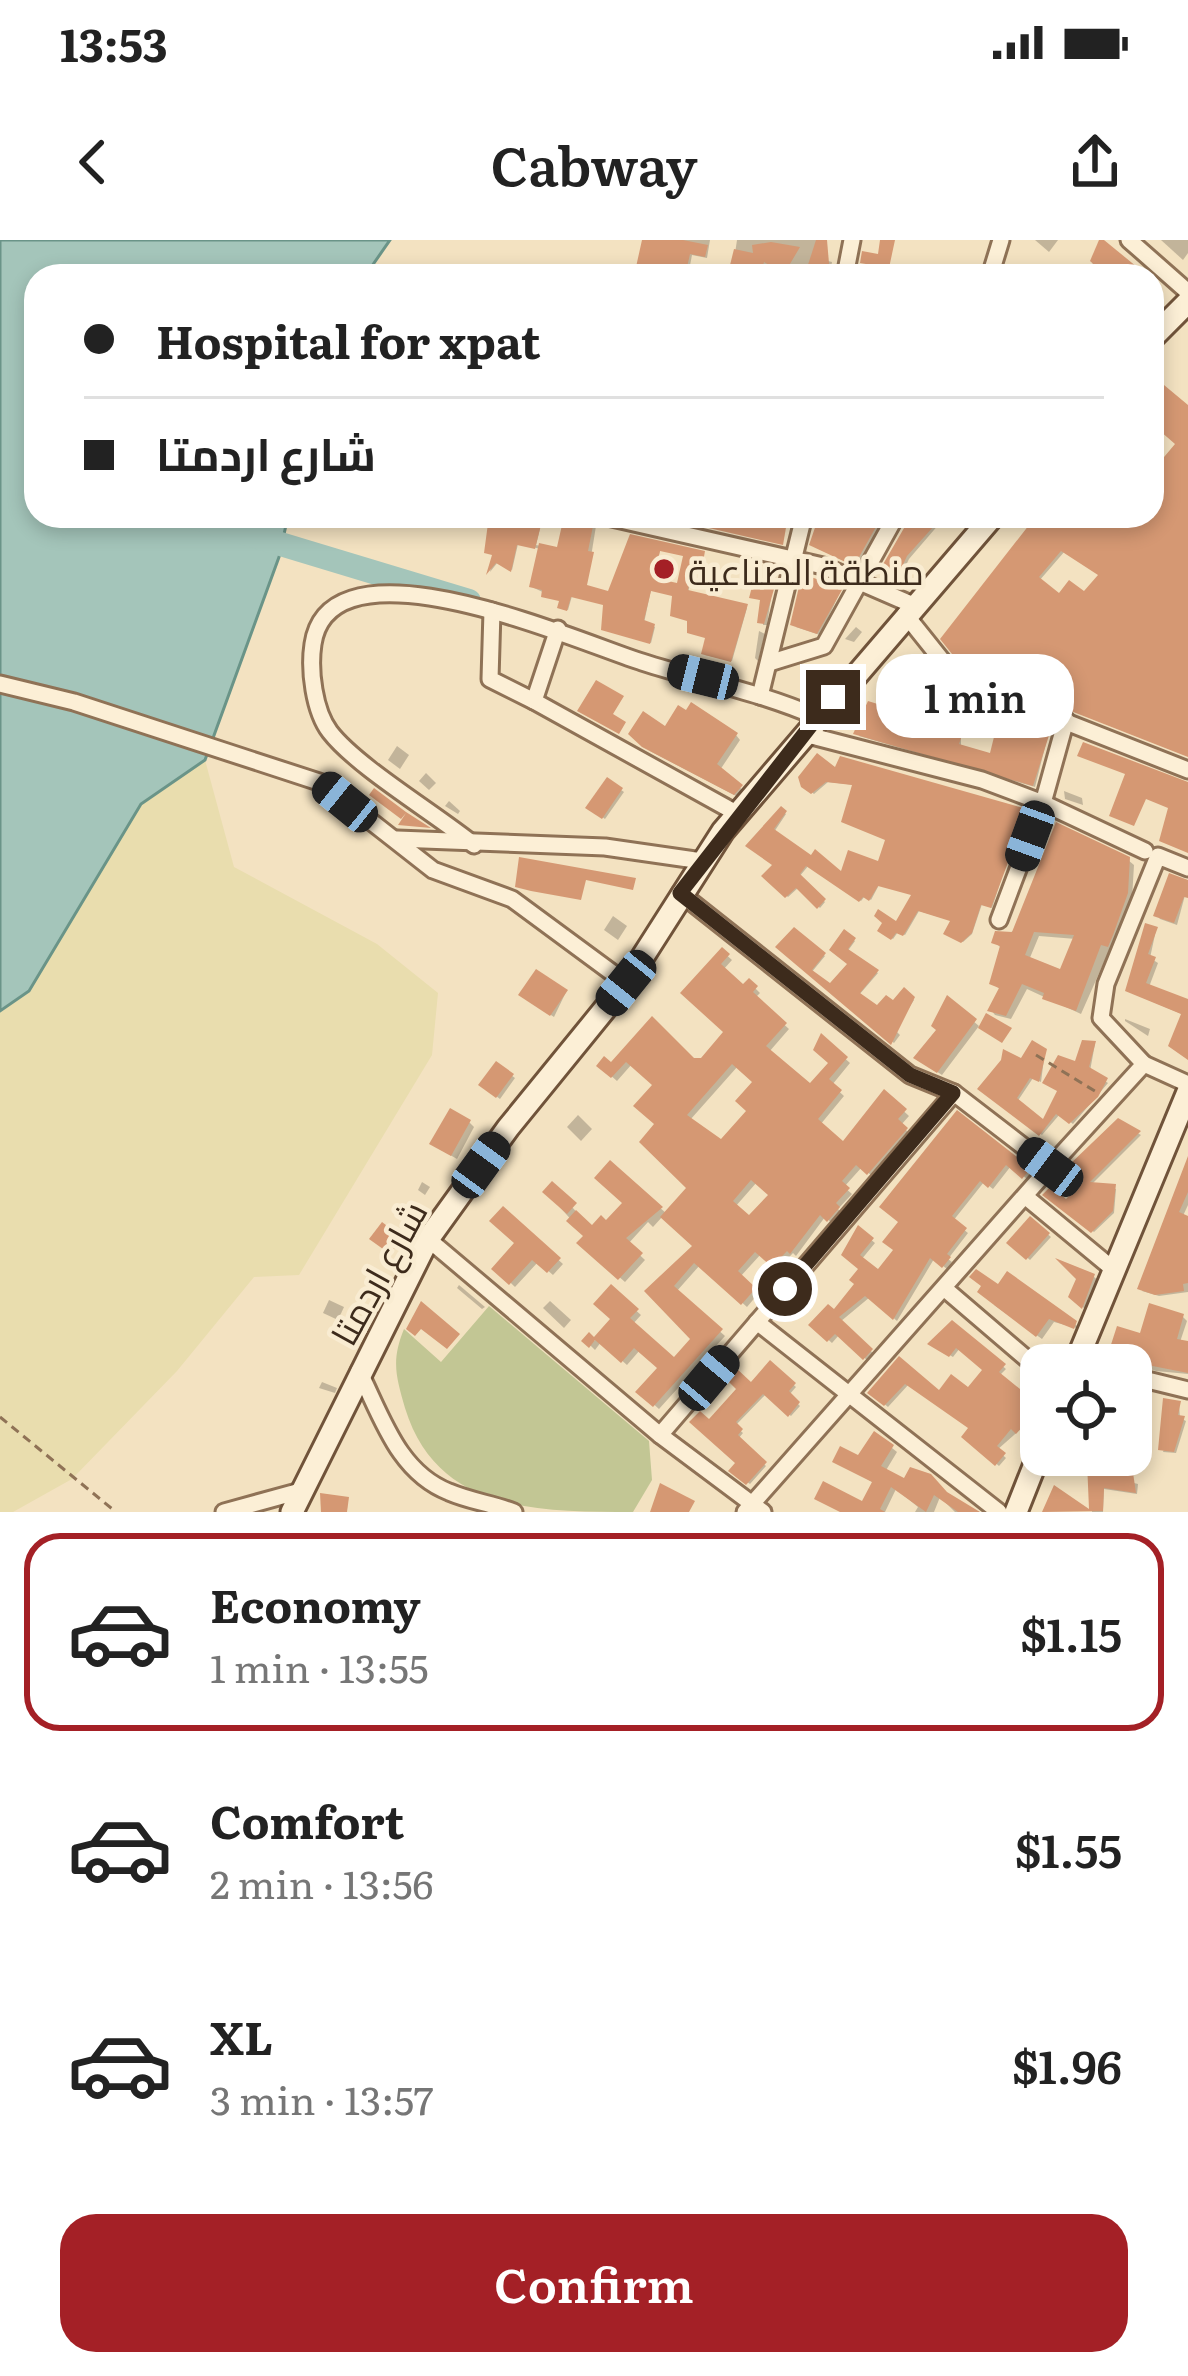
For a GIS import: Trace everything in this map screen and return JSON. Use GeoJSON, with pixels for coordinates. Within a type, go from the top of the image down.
{"type":"FeatureCollection","features":[{"type":"Feature","properties":{"kind":"main road"},"geometry":{"type":"LineString","coordinates":[[1164,326],[1188,302]]}},
{"type":"Feature","properties":{"kind":"main road","name":"شارع اردمتا"},"geometry":{"type":"LineString","coordinates":[[292,1512],[428,1239],[508,1128],[626,983],[702,860],[810,725],[982,528]]}},
{"type":"Feature","properties":{"kind":"main road"},"geometry":{"type":"LineString","coordinates":[[1085,1344],[1113,1269],[1181,1129],[1188,1088]]}},
{"type":"Feature","properties":{"kind":"main road"},"geometry":{"type":"LineString","coordinates":[[1016,1512],[1030,1476]]}},
{"type":"Feature","properties":{"kind":"street"},"geometry":{"type":"LineString","coordinates":[[1129,240],[1156,264]]}},
{"type":"Feature","properties":{"kind":"street"},"geometry":{"type":"LineString","coordinates":[[1164,271],[1188,292]]}},
{"type":"Feature","properties":{"kind":"street"},"geometry":{"type":"LineString","coordinates":[[655,528],[860,580],[909,610],[957,679],[1188,770]]}},
{"type":"Feature","properties":{"kind":"street"},"geometry":{"type":"LineString","coordinates":[[760,696],[800,528]]}},
{"type":"Feature","properties":{"kind":"street"},"geometry":{"type":"LineString","coordinates":[[769,663],[824,646],[889,528]]}},
{"type":"Feature","properties":{"kind":"street"},"geometry":{"type":"LineString","coordinates":[[474,845],[332,735],[321,717],[313,645],[321,619],[356,596],[382,591],[492,611],[558,629],[640,662],[760,696],[810,725],[982,780],[1188,868]]}},
{"type":"Feature","properties":{"kind":"street"},"geometry":{"type":"LineString","coordinates":[[492,611],[490,679],[738,814]]}},
{"type":"Feature","properties":{"kind":"street"},"geometry":{"type":"LineString","coordinates":[[534,701],[558,629]]}},
{"type":"Feature","properties":{"kind":"street"},"geometry":{"type":"LineString","coordinates":[[0,684],[74,702],[308,777],[433,870],[512,899],[626,983]]}},
{"type":"Feature","properties":{"kind":"street"},"geometry":{"type":"LineString","coordinates":[[1000,920],[1066,720]]}},
{"type":"Feature","properties":{"kind":"street"},"geometry":{"type":"LineString","coordinates":[[1153,833],[1151,854],[1106,984],[1100,1018],[1144,1064],[1188,1088]]}},
{"type":"Feature","properties":{"kind":"street"},"geometry":{"type":"LineString","coordinates":[[394,838],[604,847],[702,860]]}},
{"type":"Feature","properties":{"kind":"street"},"geometry":{"type":"LineString","coordinates":[[680,893],[910,1075],[953,1093],[1050,1167]]}},
{"type":"Feature","properties":{"kind":"street"},"geometry":{"type":"LineString","coordinates":[[428,1239],[753,1510],[1144,1064]]}},
{"type":"Feature","properties":{"kind":"street"},"geometry":{"type":"LineString","coordinates":[[660,1435],[953,1093]]}},
{"type":"Feature","properties":{"kind":"street"},"geometry":{"type":"LineString","coordinates":[[1026,1197],[1113,1269]]}},
{"type":"Feature","properties":{"kind":"street"},"geometry":{"type":"LineString","coordinates":[[944,1288],[1020,1353]]}},
{"type":"Feature","properties":{"kind":"street"},"geometry":{"type":"LineString","coordinates":[[757,1322],[999,1512]]}},
{"type":"Feature","properties":{"kind":"street"},"geometry":{"type":"LineString","coordinates":[[359,1371],[404,1459],[423,1478],[514,1512]]}},
{"type":"Feature","properties":{"kind":"street"},"geometry":{"type":"LineString","coordinates":[[1152,1381],[1188,1390]]}},
{"type":"Feature","properties":{"kind":"street"},"geometry":{"type":"LineString","coordinates":[[224,1512],[304,1490]]}},
{"type":"Feature","properties":{"kind":"path"},"geometry":{"type":"LineString","coordinates":[[1036,1055],[1110,1100]]}},
{"type":"Feature","properties":{"kind":"path"},"geometry":{"type":"LineString","coordinates":[[0,1417],[116,1512]]}},
{"type":"Feature","properties":{"kind":"shaded area"},"geometry":{"type":"Polygon","coordinates":[[[205,760],[234,867],[377,944],[438,993],[432,1055],[299,1275],[254,1277],[177,1371],[72,1479],[13,1512],[0,1512],[0,1011],[29,991],[141,804],[205,760]]]}},
{"type":"Feature","properties":{"kind":"green space"},"geometry":{"type":"Polygon","coordinates":[[[489,1306],[649,1441],[652,1480],[633,1512],[527,1507],[495,1499],[466,1487],[440,1468],[420,1442],[397,1377],[397,1350],[404,1329],[441,1362],[489,1306]]]}},
{"type":"Feature","properties":{"kind":"water"},"geometry":{"type":"Polygon","coordinates":[[[0,240],[390,240],[373,264],[24,264],[24,528],[285,528],[205,760],[141,804],[29,991],[0,1011],[0,240]]]}},
{"type":"Feature","properties":{"kind":"building"},"geometry":{"type":"Polygon","coordinates":[[[642,240],[708,245],[705,257],[690,254],[688,264],[637,264],[642,240]]]}},
{"type":"Feature","properties":{"kind":"building"},"geometry":{"type":"Polygon","coordinates":[[[816,240],[827,240],[829,264],[808,264],[816,240]]]}},
{"type":"Feature","properties":{"kind":"building"},"geometry":{"type":"Polygon","coordinates":[[[880,240],[895,240],[890,264],[860,263],[862,251],[878,254],[880,240]]]}},
{"type":"Feature","properties":{"kind":"building"},"geometry":{"type":"Polygon","coordinates":[[[1099,240],[1104,240],[1133,264],[1093,264],[1090,261],[1099,240]]]}},
{"type":"Feature","properties":{"kind":"building"},"geometry":{"type":"Polygon","coordinates":[[[771,242],[800,247],[790,264],[730,264],[734,249],[753,253],[752,245],[771,242]]]}},
{"type":"Feature","properties":{"kind":"building"},"geometry":{"type":"Polygon","coordinates":[[[1164,385],[1188,405],[1188,757],[964,669],[940,639],[1027,528],[1164,528],[1164,457],[1175,444],[1164,434],[1164,385]],[[1061,551],[1039,577],[1059,593],[1069,580],[1084,591],[1098,575],[1061,551]]]}},
{"type":"Feature","properties":{"kind":"building"},"geometry":{"type":"Polygon","coordinates":[[[487,528],[540,528],[535,549],[517,545],[511,572],[496,563],[486,575],[492,555],[484,553],[487,528]]]}},
{"type":"Feature","properties":{"kind":"building"},"geometry":{"type":"Polygon","coordinates":[[[561,528],[593,528],[588,551],[594,552],[587,585],[608,591],[630,534],[705,551],[702,568],[693,566],[688,590],[748,604],[731,662],[701,654],[705,638],[687,633],[687,621],[670,616],[672,596],[651,591],[644,620],[655,624],[650,644],[601,630],[603,605],[571,597],[567,611],[557,608],[559,601],[541,597],[542,590],[529,587],[539,543],[557,547],[561,528]],[[660,551],[654,578],[677,583],[683,556],[660,551]]]}},
{"type":"Feature","properties":{"kind":"building"},"geometry":{"type":"Polygon","coordinates":[[[709,528],[786,528],[783,545],[709,528]]]}},
{"type":"Feature","properties":{"kind":"building"},"geometry":{"type":"Polygon","coordinates":[[[815,528],[875,528],[854,566],[809,545],[815,528]]]}},
{"type":"Feature","properties":{"kind":"building"},"geometry":{"type":"Polygon","coordinates":[[[904,528],[932,528],[907,556],[894,584],[878,573],[904,528]]]}},
{"type":"Feature","properties":{"kind":"building"},"geometry":{"type":"Polygon","coordinates":[[[802,574],[843,588],[817,634],[790,625],[802,574]]]}},
{"type":"Feature","properties":{"kind":"building"},"geometry":{"type":"Polygon","coordinates":[[[753,583],[774,589],[764,624],[757,623],[760,600],[749,598],[753,583]]]}},
{"type":"Feature","properties":{"kind":"building"},"geometry":{"type":"Polygon","coordinates":[[[596,680],[624,696],[613,714],[626,722],[619,734],[577,711],[596,680]]]}},
{"type":"Feature","properties":{"kind":"building"},"geometry":{"type":"Polygon","coordinates":[[[903,688],[902,695],[926,689],[953,695],[943,729],[962,735],[959,744],[990,753],[1001,709],[1051,729],[1033,786],[853,734],[868,701],[884,706],[883,690],[903,688]]]}},
{"type":"Feature","properties":{"kind":"building"},"geometry":{"type":"Polygon","coordinates":[[[691,702],[738,733],[717,764],[743,785],[734,795],[642,747],[628,734],[643,711],[665,726],[678,705],[686,710],[691,702]]]}},
{"type":"Feature","properties":{"kind":"building"},"geometry":{"type":"Polygon","coordinates":[[[1083,742],[1188,782],[1188,853],[1159,841],[1168,808],[1146,799],[1134,826],[1109,816],[1125,774],[1077,756],[1083,742]]]}},
{"type":"Feature","properties":{"kind":"building"},"geometry":{"type":"Polygon","coordinates":[[[817,753],[835,767],[840,756],[1023,808],[1022,825],[991,908],[981,905],[972,933],[961,943],[943,934],[950,921],[918,911],[903,936],[896,933],[891,940],[877,931],[882,923],[874,916],[878,909],[896,921],[911,895],[878,886],[869,901],[863,897],[859,902],[806,866],[800,874],[826,899],[817,909],[796,888],[785,898],[761,876],[772,865],[745,846],[781,806],[787,811],[774,829],[811,855],[815,849],[841,871],[848,850],[878,861],[885,840],[841,822],[852,785],[826,782],[811,794],[801,787],[798,777],[817,753]]]}},
{"type":"Feature","properties":{"kind":"building"},"geometry":{"type":"Polygon","coordinates":[[[607,777],[623,788],[602,819],[585,808],[607,777]]]}},
{"type":"Feature","properties":{"kind":"building"},"geometry":{"type":"Polygon","coordinates":[[[374,788],[431,828],[398,825],[406,813],[401,819],[369,795],[374,788]]]}},
{"type":"Feature","properties":{"kind":"building"},"geometry":{"type":"Polygon","coordinates":[[[1056,822],[1130,857],[1128,893],[1108,947],[1101,945],[1076,1011],[1042,999],[1044,993],[1022,984],[1006,1016],[987,1011],[999,988],[989,984],[1000,946],[991,943],[995,931],[1012,932],[1056,822]],[[1034,932],[1025,955],[1060,969],[1074,935],[1034,932]]]}},
{"type":"Feature","properties":{"kind":"building"},"geometry":{"type":"Polygon","coordinates":[[[519,857],[636,878],[633,890],[586,880],[581,900],[515,887],[519,857]]]}},
{"type":"Feature","properties":{"kind":"building"},"geometry":{"type":"Polygon","coordinates":[[[1169,873],[1188,880],[1188,898],[1184,897],[1174,923],[1153,916],[1169,873]]]}},
{"type":"Feature","properties":{"kind":"building"},"geometry":{"type":"Polygon","coordinates":[[[1145,923],[1158,927],[1148,954],[1156,957],[1146,983],[1188,999],[1188,1060],[1168,1046],[1181,1014],[1125,991],[1145,923]]]}},
{"type":"Feature","properties":{"kind":"building"},"geometry":{"type":"Polygon","coordinates":[[[794,927],[826,953],[812,970],[830,983],[847,964],[829,950],[844,929],[856,938],[848,949],[879,970],[860,993],[877,1005],[886,995],[893,1000],[904,987],[915,997],[891,1045],[775,947],[794,927]]]}},
{"type":"Feature","properties":{"kind":"building"},"geometry":{"type":"Polygon","coordinates":[[[722,947],[730,954],[721,964],[743,984],[749,978],[758,986],[753,992],[787,1023],[766,1046],[810,1083],[828,1063],[813,1050],[821,1033],[848,1057],[829,1079],[842,1090],[818,1119],[843,1141],[884,1089],[907,1109],[898,1119],[908,1128],[867,1175],[856,1165],[842,1181],[850,1188],[836,1203],[840,1207],[827,1222],[820,1215],[790,1254],[787,1251],[772,1267],[755,1252],[738,1271],[756,1288],[741,1305],[694,1263],[674,1286],[723,1329],[653,1407],[635,1392],[657,1368],[634,1348],[621,1363],[595,1340],[589,1348],[581,1341],[589,1332],[594,1337],[610,1319],[593,1304],[611,1284],[639,1309],[630,1318],[674,1357],[690,1339],[644,1291],[692,1246],[660,1217],[686,1188],[639,1142],[654,1124],[633,1106],[652,1085],[626,1062],[611,1078],[596,1066],[604,1056],[611,1062],[652,1016],[694,1058],[701,1058],[723,1032],[680,993],[722,947]],[[732,1064],[687,1115],[721,1139],[746,1111],[735,1101],[752,1082],[732,1064]],[[751,1180],[733,1201],[749,1215],[768,1195],[751,1180]]]}},
{"type":"Feature","properties":{"kind":"building"},"geometry":{"type":"Polygon","coordinates":[[[536,969],[568,990],[550,1016],[518,995],[536,969]]]}},
{"type":"Feature","properties":{"kind":"building"},"geometry":{"type":"Polygon","coordinates":[[[947,995],[977,1019],[937,1073],[913,1058],[936,1030],[931,1026],[947,995]]]}},
{"type":"Feature","properties":{"kind":"building"},"geometry":{"type":"Polygon","coordinates":[[[986,1013],[1012,1028],[1002,1043],[978,1028],[986,1013]]]}},
{"type":"Feature","properties":{"kind":"building"},"geometry":{"type":"Polygon","coordinates":[[[1032,1040],[1047,1049],[1039,1082],[1030,1078],[1017,1098],[1043,1119],[1057,1091],[1042,1083],[1058,1055],[1075,1061],[1082,1040],[1096,1041],[1089,1067],[1108,1078],[1098,1097],[1069,1124],[1056,1114],[1039,1136],[977,1089],[1001,1060],[1003,1049],[1021,1058],[1032,1040]]]}},
{"type":"Feature","properties":{"kind":"building"},"geometry":{"type":"Polygon","coordinates":[[[496,1061],[514,1074],[496,1098],[478,1085],[496,1061]]]}},
{"type":"Feature","properties":{"kind":"building"},"geometry":{"type":"Polygon","coordinates":[[[450,1108],[471,1120],[451,1156],[429,1144],[450,1108]]]}},
{"type":"Feature","properties":{"kind":"building"},"geometry":{"type":"Polygon","coordinates":[[[957,1110],[1031,1168],[1022,1179],[1006,1165],[988,1188],[980,1181],[952,1216],[967,1228],[947,1254],[951,1257],[942,1268],[930,1258],[893,1320],[865,1296],[839,1317],[873,1349],[863,1360],[835,1334],[827,1342],[808,1325],[828,1304],[834,1309],[854,1284],[849,1280],[858,1269],[841,1255],[858,1225],[874,1238],[860,1255],[878,1269],[893,1250],[882,1242],[898,1222],[879,1207],[957,1110]]]}},
{"type":"Feature","properties":{"kind":"building"},"geometry":{"type":"Polygon","coordinates":[[[1118,1118],[1141,1131],[1090,1182],[1116,1184],[1113,1211],[1091,1233],[1042,1195],[1051,1186],[1066,1199],[1083,1182],[1068,1166],[1118,1118]]]}},
{"type":"Feature","properties":{"kind":"building"},"geometry":{"type":"Polygon","coordinates":[[[1188,1156],[1188,1192],[1179,1212],[1188,1216],[1188,1283],[1183,1284],[1184,1291],[1155,1295],[1137,1289],[1188,1156]]]}},
{"type":"Feature","properties":{"kind":"building"},"geometry":{"type":"Polygon","coordinates":[[[610,1160],[663,1207],[626,1238],[643,1253],[618,1280],[576,1243],[583,1236],[566,1221],[576,1210],[592,1225],[601,1215],[606,1220],[622,1203],[594,1178],[610,1160]]]}},
{"type":"Feature","properties":{"kind":"building"},"geometry":{"type":"Polygon","coordinates":[[[552,1181],[577,1203],[567,1214],[542,1192],[552,1181]]]}},
{"type":"Feature","properties":{"kind":"building"},"geometry":{"type":"Polygon","coordinates":[[[503,1206],[561,1258],[547,1273],[532,1260],[509,1285],[491,1269],[514,1243],[489,1221],[503,1206]]]}},
{"type":"Feature","properties":{"kind":"building"},"geometry":{"type":"Polygon","coordinates":[[[1030,1216],[1050,1233],[1026,1260],[1006,1243],[1030,1216]]]}},
{"type":"Feature","properties":{"kind":"building"},"geometry":{"type":"Polygon","coordinates":[[[382,1222],[403,1238],[390,1254],[369,1239],[382,1222]]]}},
{"type":"Feature","properties":{"kind":"building"},"geometry":{"type":"Polygon","coordinates":[[[1055,1258],[1095,1274],[1082,1309],[1068,1297],[1076,1279],[1055,1258]]]}},
{"type":"Feature","properties":{"kind":"building"},"geometry":{"type":"Polygon","coordinates":[[[976,1269],[998,1284],[1007,1271],[1077,1321],[1074,1329],[1049,1319],[1036,1337],[977,1292],[981,1286],[969,1277],[976,1269]]]}},
{"type":"Feature","properties":{"kind":"building"},"geometry":{"type":"Polygon","coordinates":[[[421,1301],[460,1334],[447,1349],[421,1329],[415,1336],[406,1329],[421,1301]]]}},
{"type":"Feature","properties":{"kind":"building"},"geometry":{"type":"Polygon","coordinates":[[[1149,1303],[1184,1314],[1177,1339],[1188,1341],[1188,1373],[1152,1366],[1152,1344],[1111,1344],[1117,1326],[1140,1333],[1149,1303]]]}},
{"type":"Feature","properties":{"kind":"building"},"geometry":{"type":"Polygon","coordinates":[[[952,1320],[1006,1364],[999,1372],[1020,1389],[1020,1430],[1016,1434],[1011,1429],[997,1446],[1006,1453],[995,1466],[961,1437],[968,1428],[905,1384],[884,1406],[867,1393],[899,1356],[939,1390],[951,1374],[968,1387],[982,1370],[956,1348],[949,1357],[927,1344],[952,1320]]]}},
{"type":"Feature","properties":{"kind":"building"},"geometry":{"type":"Polygon","coordinates":[[[770,1360],[796,1383],[789,1391],[800,1402],[788,1417],[763,1394],[736,1422],[743,1429],[738,1435],[767,1462],[746,1485],[728,1471],[735,1463],[689,1422],[700,1411],[709,1419],[736,1389],[726,1379],[736,1368],[751,1382],[770,1360]]]}},
{"type":"Feature","properties":{"kind":"building"},"geometry":{"type":"Polygon","coordinates":[[[1163,1398],[1181,1401],[1178,1415],[1185,1416],[1174,1452],[1158,1450],[1163,1398]]]}},
{"type":"Feature","properties":{"kind":"building"},"geometry":{"type":"Polygon","coordinates":[[[874,1431],[894,1445],[881,1466],[904,1478],[910,1467],[931,1474],[947,1492],[980,1512],[958,1512],[934,1495],[926,1512],[891,1487],[880,1509],[885,1512],[840,1512],[814,1499],[823,1481],[862,1501],[872,1482],[832,1462],[840,1446],[858,1455],[874,1431]]]}},
{"type":"Feature","properties":{"kind":"building"},"geometry":{"type":"Polygon","coordinates":[[[1088,1476],[1134,1476],[1136,1493],[1104,1488],[1103,1511],[1042,1512],[1054,1485],[1089,1509],[1088,1476]]]}},
{"type":"Feature","properties":{"kind":"building"},"geometry":{"type":"Polygon","coordinates":[[[660,1483],[695,1501],[689,1512],[650,1512],[660,1483]]]}},
{"type":"Feature","properties":{"kind":"building"},"geometry":{"type":"Polygon","coordinates":[[[320,1493],[349,1497],[347,1512],[321,1512],[320,1493]]]}},
{"type":"Feature","properties":{"kind":"waterway"},"geometry":{"type":"LineString","coordinates":[[228,528],[469,601]]}},
{"type":"Feature","properties":{"kind":"place","name":"منطقة الصناعية"},"geometry":{"type":"Point","coordinates":[664,569]}},
{"type":"Feature","properties":{"kind":"route"},"geometry":{"type":"LineString","coordinates":[[785,1289],[953,1093],[910,1075],[680,893],[723,832],[833,697]]}}]}
